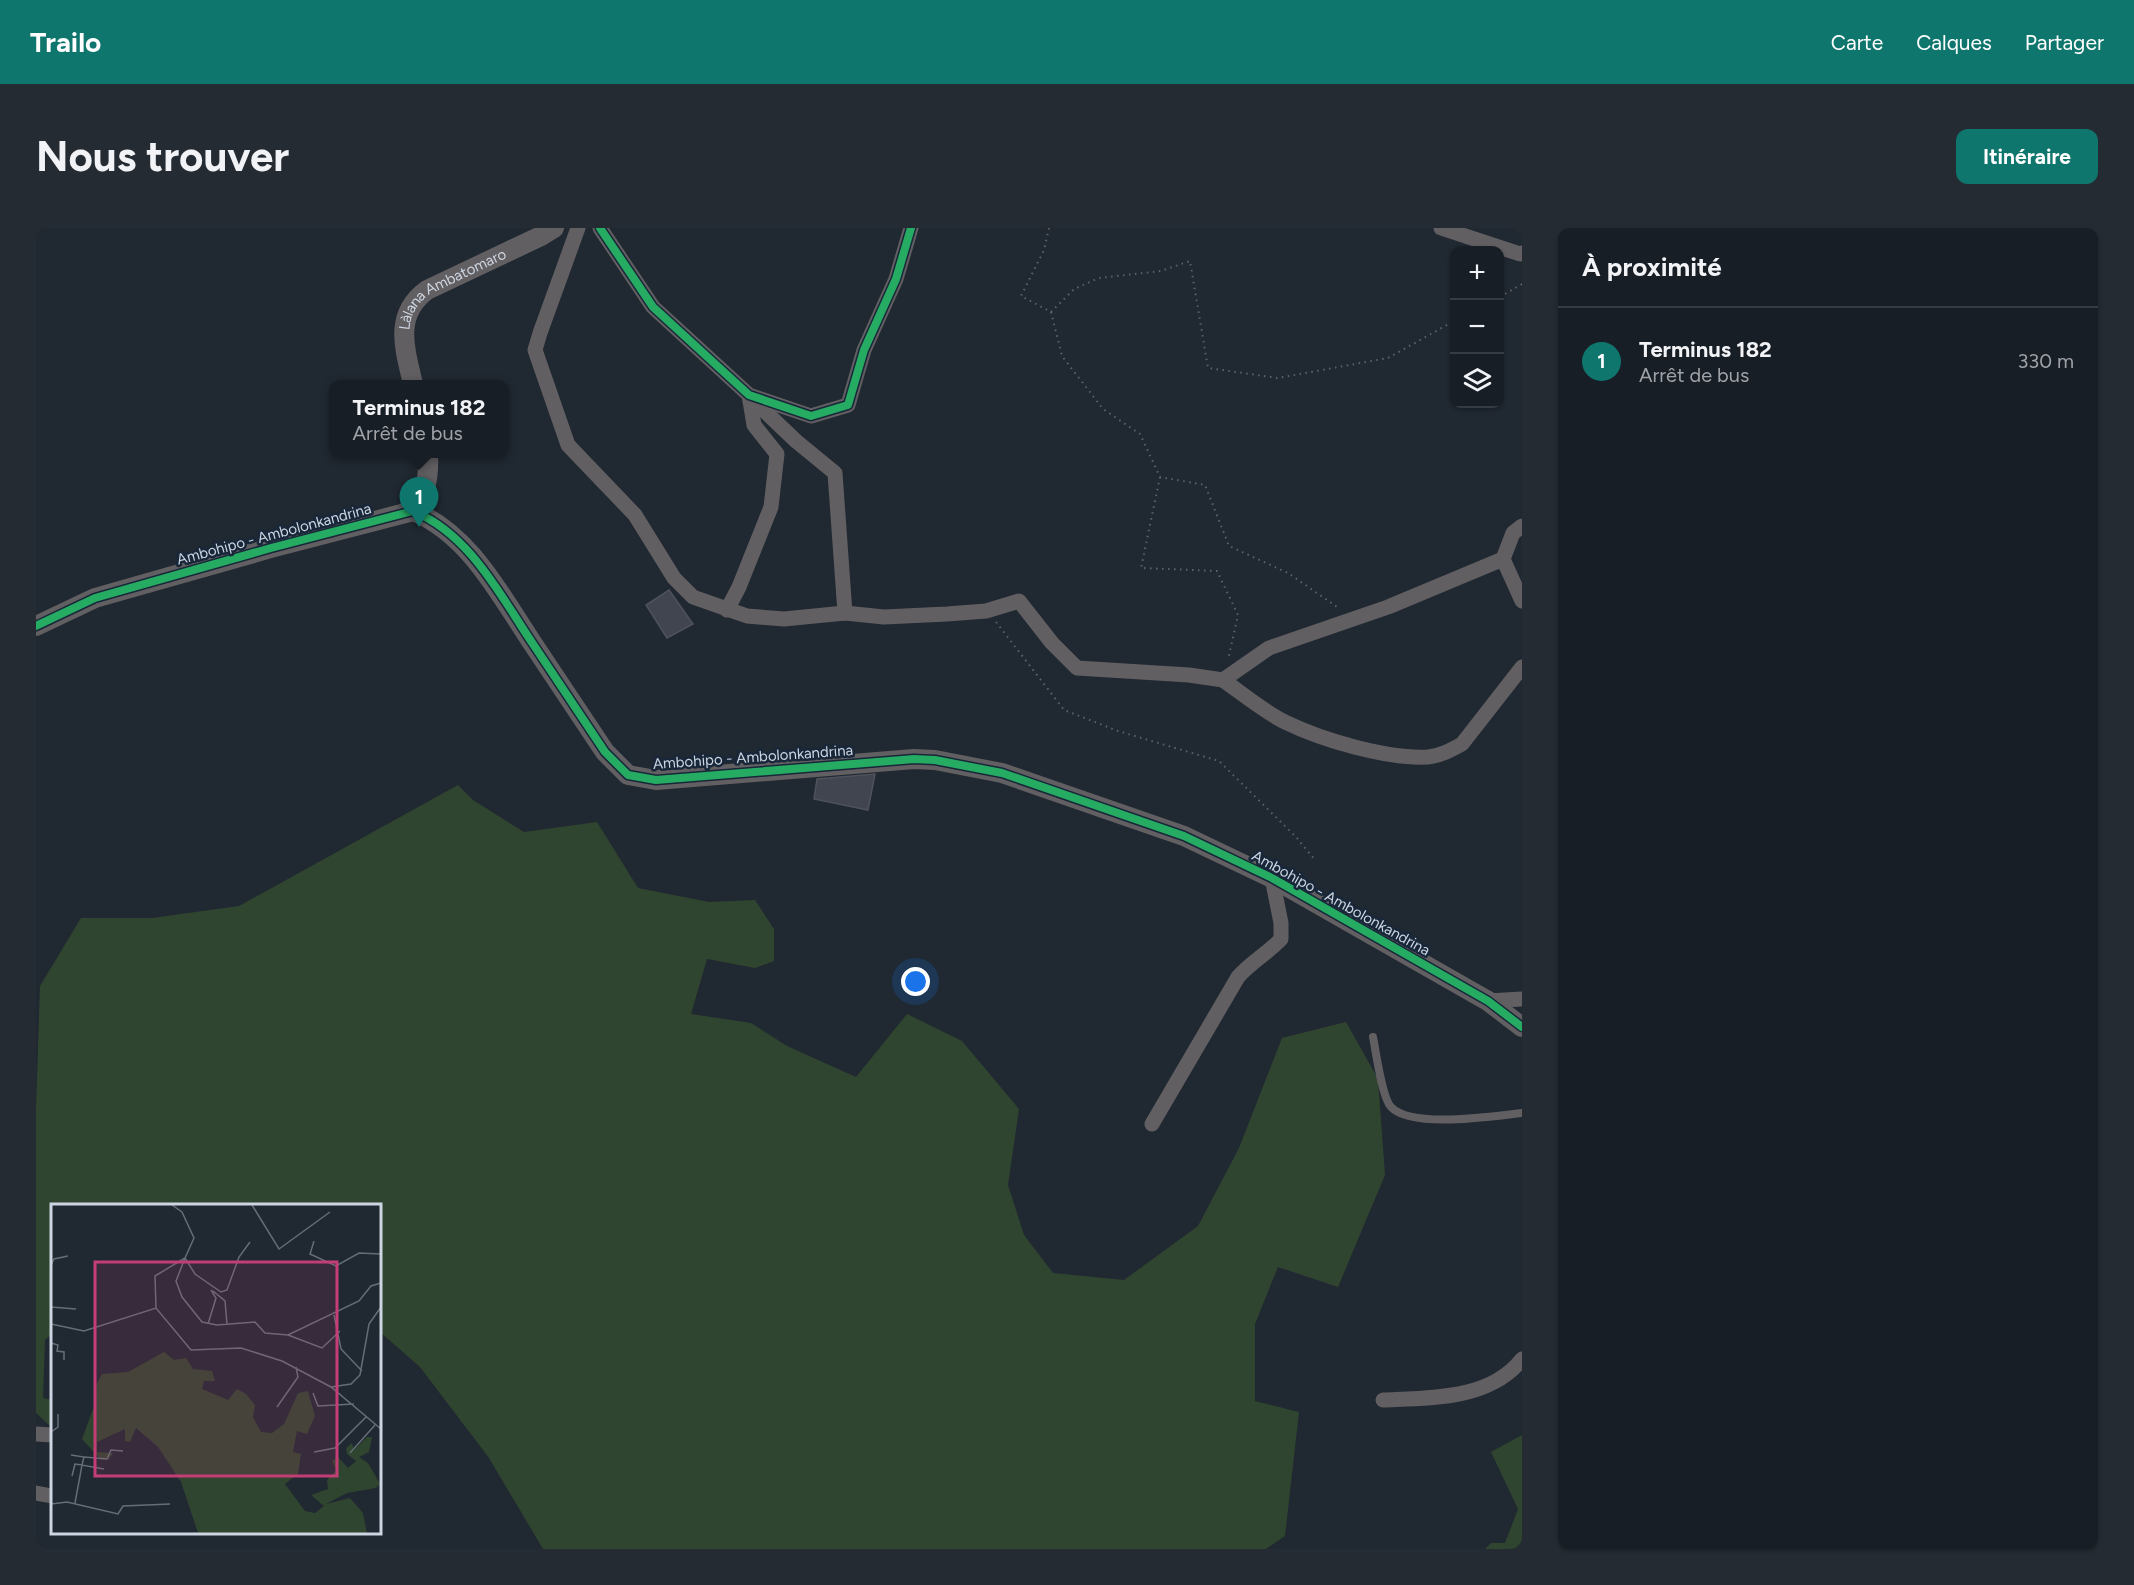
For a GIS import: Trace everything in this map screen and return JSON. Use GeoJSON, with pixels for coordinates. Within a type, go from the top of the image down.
{"type":"FeatureCollection","features":[{"type":"Feature","properties":{"kind":"street","name":"Làlana Ambatomaro"},"geometry":{"type":"LineString","coordinates":[[412,380],[405,349],[405,330],[406,314],[415,299],[554,228]]}},
{"type":"Feature","properties":{"kind":"street"},"geometry":{"type":"LineString","coordinates":[[578,228],[535,350],[568,445],[635,515],[674,578],[693,597],[727,610],[766,619],[845,612],[884,617],[986,611],[1019,601],[1052,643],[1077,668],[1189,675],[1223,680],[1283,721],[1343,744],[1365,750],[1429,757],[1462,744],[1522,668]]}},
{"type":"Feature","properties":{"kind":"street"},"geometry":{"type":"LineString","coordinates":[[600,228],[653,307],[796,441],[835,473],[845,612]]}},
{"type":"Feature","properties":{"kind":"street"},"geometry":{"type":"LineString","coordinates":[[749,395],[811,416],[848,405],[864,350],[896,279],[911,228]]}},
{"type":"Feature","properties":{"kind":"street"},"geometry":{"type":"LineString","coordinates":[[1441,228],[1522,253]]}},
{"type":"Feature","properties":{"kind":"street"},"geometry":{"type":"LineString","coordinates":[[727,610],[739,587],[771,507],[777,454],[754,425],[749,395]]}},
{"type":"Feature","properties":{"kind":"street"},"geometry":{"type":"LineString","coordinates":[[413,511],[421,501],[428,458]]}},
{"type":"Feature","properties":{"kind":"street","name":"Ambohipo - Ambolonkandrina"},"geometry":{"type":"LineString","coordinates":[[36,626],[95,598],[413,511],[432,518],[454,537],[484,570],[605,752],[628,775],[656,780],[914,759],[935,760],[1002,773],[1184,836],[1272,878],[1488,1001],[1522,1027]]}},
{"type":"Feature","properties":{"kind":"street"},"geometry":{"type":"LineString","coordinates":[[1522,526],[1513,533],[1503,559],[1522,601]]}},
{"type":"Feature","properties":{"kind":"street"},"geometry":{"type":"LineString","coordinates":[[1223,680],[1269,648],[1388,607],[1503,559]]}},
{"type":"Feature","properties":{"kind":"street"},"geometry":{"type":"LineString","coordinates":[[1152,1124],[1238,976],[1281,938],[1281,923],[1272,878]]}},
{"type":"Feature","properties":{"kind":"street"},"geometry":{"type":"LineString","coordinates":[[1488,1001],[1522,999]]}},
{"type":"Feature","properties":{"kind":"street"},"geometry":{"type":"LineString","coordinates":[[1383,1400],[1431,1398],[1488,1386],[1512,1372],[1522,1359]]}},
{"type":"Feature","properties":{"kind":"street"},"geometry":{"type":"LineString","coordinates":[[36,1434],[51,1435]]}},
{"type":"Feature","properties":{"kind":"street"},"geometry":{"type":"LineString","coordinates":[[36,1493],[51,1496]]}},
{"type":"Feature","properties":{"kind":"lane"},"geometry":{"type":"LineString","coordinates":[[1372,1036],[1383,1093],[1391,1107],[1406,1116],[1439,1120],[1522,1113]]}},
{"type":"Feature","properties":{"kind":"path"},"geometry":{"type":"LineString","coordinates":[[1049,228],[1044,250],[1021,296],[1051,312],[1062,356],[1103,409],[1140,434],[1160,477],[1141,568],[1217,571],[1238,615],[1223,680]]}},
{"type":"Feature","properties":{"kind":"path"},"geometry":{"type":"LineString","coordinates":[[1051,312],[1074,289],[1100,278],[1161,271],[1190,261],[1208,368],[1278,378],[1388,358],[1450,324]]}},
{"type":"Feature","properties":{"kind":"path"},"geometry":{"type":"LineString","coordinates":[[1504,295],[1522,285]]}},
{"type":"Feature","properties":{"kind":"path"},"geometry":{"type":"LineString","coordinates":[[1160,477],[1205,484],[1229,546],[1288,573],[1353,618]]}},
{"type":"Feature","properties":{"kind":"path"},"geometry":{"type":"LineString","coordinates":[[986,611],[1064,710],[1118,731],[1219,761],[1296,837],[1315,860]]}},
{"type":"Feature","properties":{"kind":"green space"},"geometry":{"type":"Polygon","coordinates":[[[458,785],[473,800],[524,832],[597,822],[638,888],[709,902],[755,900],[774,929],[774,961],[755,968],[707,959],[691,1014],[751,1023],[787,1046],[856,1077],[907,1014],[962,1041],[1019,1109],[1008,1185],[1024,1235],[1053,1273],[1124,1280],[1198,1226],[1239,1148],[1282,1038],[1346,1022],[1378,1079],[1385,1175],[1338,1287],[1278,1267],[1255,1324],[1255,1401],[1299,1412],[1285,1536],[1266,1549],[543,1549],[489,1458],[420,1367],[381,1333],[381,1204],[51,1204],[51,1335],[45,1340],[43,1398],[51,1400],[51,1427],[36,1413],[36,1109],[40,986],[81,918],[152,918],[239,906],[458,785]]]}},
{"type":"Feature","properties":{"kind":"green space"},"geometry":{"type":"Polygon","coordinates":[[[1522,1435],[1522,1549],[1485,1549],[1491,1543],[1505,1543],[1518,1509],[1491,1452],[1522,1435]]]}},
{"type":"Feature","properties":{"kind":"building"},"geometry":{"type":"Polygon","coordinates":[[[669,590],[693,624],[667,638],[646,605],[669,590]]]}},
{"type":"Feature","properties":{"kind":"building"},"geometry":{"type":"Polygon","coordinates":[[[875,774],[868,810],[814,799],[817,779],[875,774]]]}},
{"type":"Feature","properties":{"kind":"cycle path"},"geometry":{"type":"LineString","coordinates":[[600,228],[653,307],[749,395],[811,416],[848,405],[864,350],[896,279],[911,228]]}},
{"type":"Feature","properties":{"kind":"cycle path"},"geometry":{"type":"LineString","coordinates":[[36,626],[95,598],[413,511],[433,521],[451,534],[481,567],[605,752],[628,775],[656,780],[914,759],[935,760],[1002,773],[1184,836],[1272,878],[1488,1001],[1522,1027]]}},
{"type":"Feature","properties":{"kind":"place","name":"Terminus 182"},"geometry":{"type":"Point","coordinates":[419,527]}}]}
